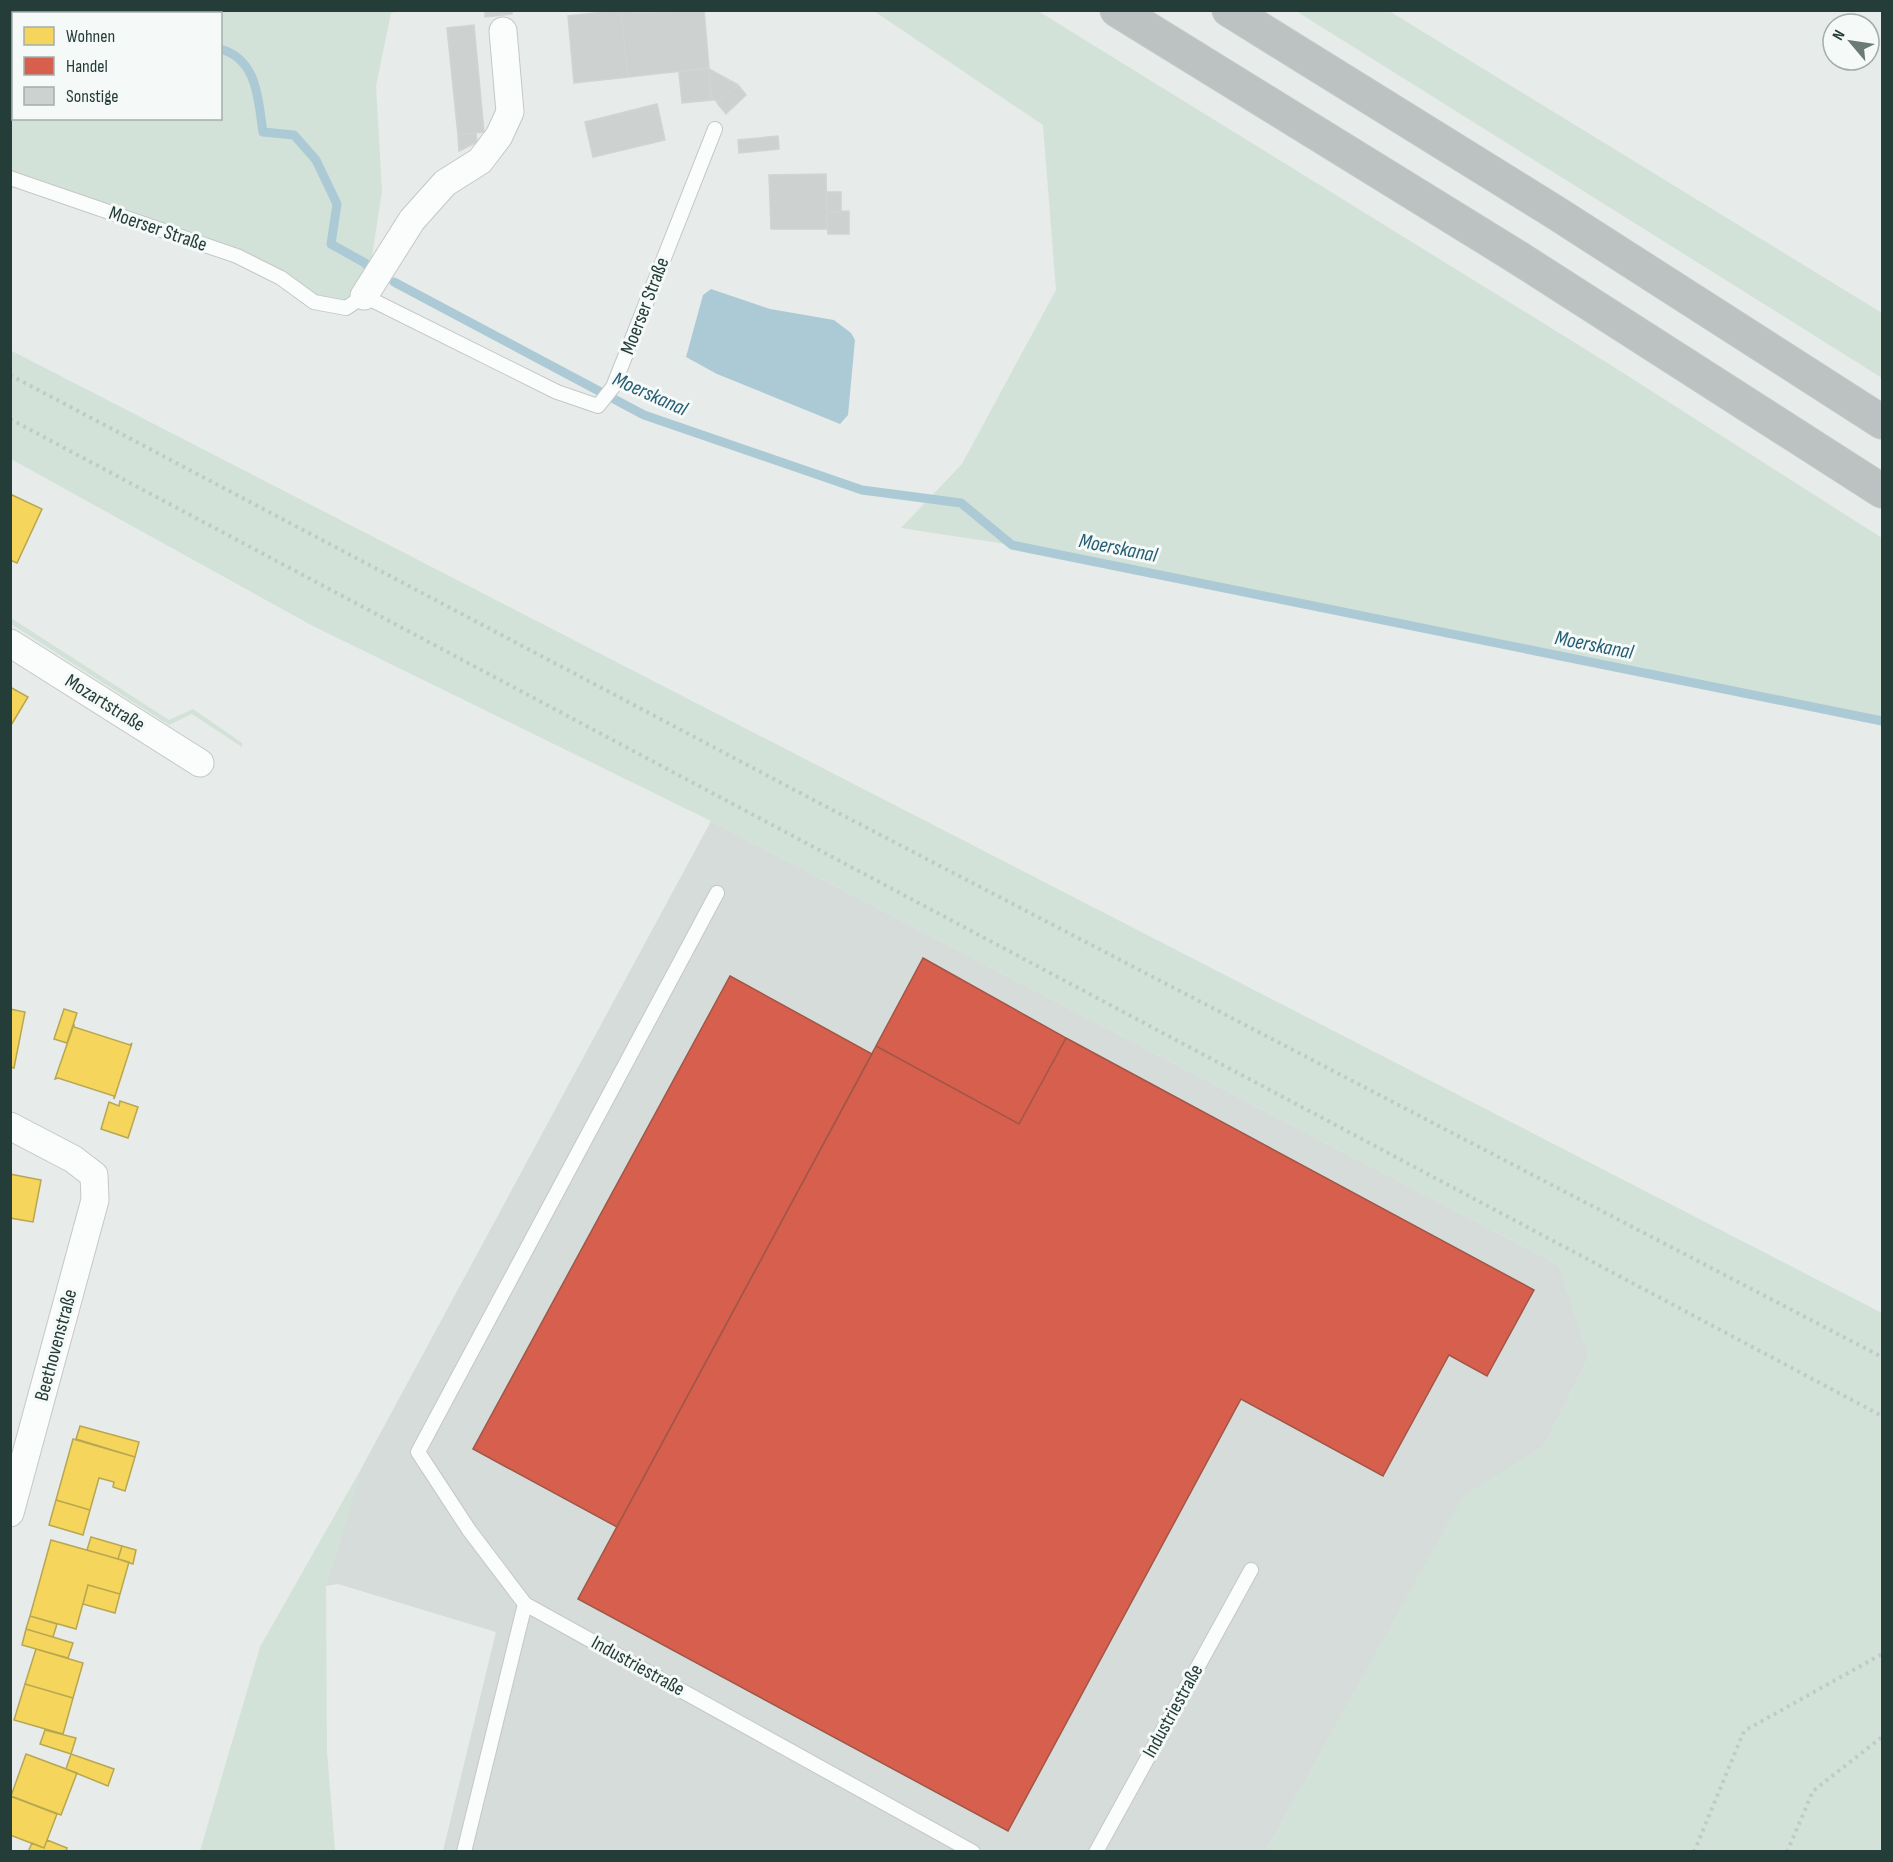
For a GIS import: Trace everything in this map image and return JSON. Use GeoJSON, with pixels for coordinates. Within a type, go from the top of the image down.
{"type":"FeatureCollection","features":[{"type":"Feature","properties":{"kind":"highway"},"geometry":{"type":"LineString","coordinates":[[1117,10],[1517,257],[1882,491]]}},
{"type":"Feature","properties":{"kind":"highway"},"geometry":{"type":"LineString","coordinates":[[1229,10],[1563,217],[1882,422]]}},
{"type":"Feature","properties":{"kind":"street"},"geometry":{"type":"LineString","coordinates":[[364,296],[411,219],[445,183],[480,161],[499,136],[510,112],[503,31]]}},
{"type":"Feature","properties":{"kind":"street","name":"Mozartstraße"},"geometry":{"type":"LineString","coordinates":[[10,643],[200,763]]}},
{"type":"Feature","properties":{"kind":"street","name":"Beethovenstraße"},"geometry":{"type":"LineString","coordinates":[[10,1126],[73,1159],[94,1175],[95,1200],[10,1513]]}},
{"type":"Feature","properties":{"kind":"lane","name":"Moerser Straße"},"geometry":{"type":"LineString","coordinates":[[10,178],[237,256],[281,278],[314,302],[346,308],[364,296],[557,392],[598,406],[613,387],[715,129]]}},
{"type":"Feature","properties":{"kind":"lane"},"geometry":{"type":"LineString","coordinates":[[464,1851],[525,1604],[469,1530],[418,1452],[717,893]]}},
{"type":"Feature","properties":{"kind":"lane","name":"Industriestraße"},"geometry":{"type":"LineString","coordinates":[[1096,1851],[1251,1570]]}},
{"type":"Feature","properties":{"kind":"lane","name":"Industriestraße"},"geometry":{"type":"LineString","coordinates":[[525,1604],[973,1851]]}},
{"type":"Feature","properties":{"kind":"path"},"geometry":{"type":"LineString","coordinates":[[10,375],[823,806],[1882,1357]]}},
{"type":"Feature","properties":{"kind":"path"},"geometry":{"type":"LineString","coordinates":[[10,418],[1882,1416]]}},
{"type":"Feature","properties":{"kind":"path"},"geometry":{"type":"LineString","coordinates":[[1694,1851],[1744,1731],[1882,1654]]}},
{"type":"Feature","properties":{"kind":"path"},"geometry":{"type":"LineString","coordinates":[[1788,1851],[1813,1791],[1882,1737]]}},
{"type":"Feature","properties":{"kind":"shaded area"},"geometry":{"type":"Polygon","coordinates":[[[11,11],[401,11],[391,13],[376,86],[382,191],[370,269],[346,308],[314,302],[282,279],[11,178],[11,11]]]}},
{"type":"Feature","properties":{"kind":"shaded area"},"geometry":{"type":"Polygon","coordinates":[[[874,11],[1038,11],[1606,362],[1882,538],[1882,721],[1012,545],[901,528],[962,464],[1056,290],[1043,125],[874,11]]]}},
{"type":"Feature","properties":{"kind":"shaded area"},"geometry":{"type":"Polygon","coordinates":[[[1296,11],[1389,11],[1882,313],[1882,378],[1296,11]]]}},
{"type":"Feature","properties":{"kind":"shaded area"},"geometry":{"type":"Polygon","coordinates":[[[10,350],[1882,1313],[1882,1851],[1266,1851],[1463,1496],[1544,1446],[1589,1357],[1559,1265],[711,821],[311,625],[11,459],[10,350]]]}},
{"type":"Feature","properties":{"kind":"shaded area"},"geometry":{"type":"Polygon","coordinates":[[[11,618],[169,720],[193,709],[242,743],[242,747],[192,714],[169,725],[11,624],[11,618]]]}},
{"type":"Feature","properties":{"kind":"shaded area"},"geometry":{"type":"Polygon","coordinates":[[[711,821],[1559,1265],[1589,1357],[1544,1446],[1463,1497],[1266,1851],[443,1851],[496,1632],[338,1584],[326,1586],[361,1469],[711,821]]]}},
{"type":"Feature","properties":{"kind":"shaded area"},"geometry":{"type":"Polygon","coordinates":[[[361,1469],[326,1586],[327,1751],[335,1851],[200,1851],[260,1647],[361,1469]]]}},
{"type":"Feature","properties":{"kind":"water"},"geometry":{"type":"Polygon","coordinates":[[[711,289],[770,309],[834,320],[851,333],[855,340],[848,415],[840,424],[717,374],[686,357],[703,295],[711,289]]]}},
{"type":"Feature","properties":{"kind":"building: Wohnen"},"geometry":{"type":"Polygon","coordinates":[[[10,494],[42,509],[17,563],[10,560],[10,494]]]}},
{"type":"Feature","properties":{"kind":"building: Wohnen"},"geometry":{"type":"Polygon","coordinates":[[[10,687],[28,697],[10,727],[10,687]]]}},
{"type":"Feature","properties":{"kind":"building: Wohnen"},"geometry":{"type":"Polygon","coordinates":[[[10,1009],[25,1012],[14,1068],[10,1067],[10,1009]]]}},
{"type":"Feature","properties":{"kind":"building: Wohnen"},"geometry":{"type":"Polygon","coordinates":[[[64,1009],[77,1013],[67,1043],[54,1039],[64,1009]]]}},
{"type":"Feature","properties":{"kind":"building: Wohnen"},"geometry":{"type":"Polygon","coordinates":[[[74,1024],[74,1027],[130,1045],[132,1043],[114,1099],[114,1096],[55,1079],[74,1024]]]}},
{"type":"Feature","properties":{"kind":"building: Wohnen"},"geometry":{"type":"Polygon","coordinates":[[[120,1101],[138,1107],[128,1138],[101,1129],[109,1102],[119,1106],[120,1101]]]}},
{"type":"Feature","properties":{"kind":"building: Wohnen"},"geometry":{"type":"Polygon","coordinates":[[[10,1174],[41,1180],[33,1222],[10,1218],[10,1174]]]}},
{"type":"Feature","properties":{"kind":"building: Wohnen"},"geometry":{"type":"Polygon","coordinates":[[[80,1426],[139,1442],[135,1457],[76,1439],[80,1426]]]}},
{"type":"Feature","properties":{"kind":"building: Wohnen"},"geometry":{"type":"Polygon","coordinates":[[[73,1439],[135,1457],[125,1491],[113,1487],[114,1482],[99,1478],[90,1510],[56,1500],[73,1439]]]}},
{"type":"Feature","properties":{"kind":"building: Wohnen"},"geometry":{"type":"Polygon","coordinates":[[[56,1500],[90,1510],[83,1535],[49,1525],[56,1500]]]}},
{"type":"Feature","properties":{"kind":"building: Wohnen"},"geometry":{"type":"Polygon","coordinates":[[[91,1537],[122,1546],[118,1559],[87,1550],[91,1537]]]}},
{"type":"Feature","properties":{"kind":"building: Wohnen"},"geometry":{"type":"Polygon","coordinates":[[[51,1540],[129,1562],[120,1594],[88,1585],[76,1629],[30,1616],[51,1540]]]}},
{"type":"Feature","properties":{"kind":"building: Wohnen"},"geometry":{"type":"Polygon","coordinates":[[[122,1546],[136,1550],[133,1564],[118,1559],[122,1546]]]}},
{"type":"Feature","properties":{"kind":"building: Wohnen"},"geometry":{"type":"Polygon","coordinates":[[[88,1585],[120,1594],[115,1613],[83,1604],[88,1585]]]}},
{"type":"Feature","properties":{"kind":"building: Wohnen"},"geometry":{"type":"Polygon","coordinates":[[[30,1616],[57,1624],[53,1637],[26,1629],[30,1616]]]}},
{"type":"Feature","properties":{"kind":"building: Wohnen"},"geometry":{"type":"Polygon","coordinates":[[[26,1629],[73,1643],[68,1658],[22,1645],[26,1629]]]}},
{"type":"Feature","properties":{"kind":"building: Wohnen"},"geometry":{"type":"Polygon","coordinates":[[[36,1649],[83,1663],[73,1698],[25,1684],[36,1649]]]}},
{"type":"Feature","properties":{"kind":"building: Wohnen"},"geometry":{"type":"Polygon","coordinates":[[[25,1684],[73,1698],[63,1734],[14,1720],[25,1684]]]}},
{"type":"Feature","properties":{"kind":"building: Wohnen"},"geometry":{"type":"Polygon","coordinates":[[[45,1730],[76,1738],[71,1754],[40,1744],[45,1730]]]}},
{"type":"Feature","properties":{"kind":"building: Wohnen"},"geometry":{"type":"Polygon","coordinates":[[[26,1754],[77,1773],[61,1815],[11,1796],[26,1754]]]}},
{"type":"Feature","properties":{"kind":"building: Wohnen"},"geometry":{"type":"Polygon","coordinates":[[[71,1754],[114,1769],[108,1786],[66,1769],[71,1754]]]}},
{"type":"Feature","properties":{"kind":"building: Wohnen"},"geometry":{"type":"Polygon","coordinates":[[[10,1796],[57,1814],[44,1848],[10,1835],[10,1796]]]}},
{"type":"Feature","properties":{"kind":"building: Wohnen"},"geometry":{"type":"Polygon","coordinates":[[[47,1840],[67,1848],[66,1852],[28,1852],[32,1843],[44,1848],[47,1840]]]}},
{"type":"Feature","properties":{"kind":"building: Handel"},"geometry":{"type":"Polygon","coordinates":[[[923,958],[1066,1038],[1019,1124],[876,1046],[923,958]]]}},
{"type":"Feature","properties":{"kind":"building: Handel"},"geometry":{"type":"Polygon","coordinates":[[[730,976],[872,1054],[617,1527],[473,1449],[730,976]]]}},
{"type":"Feature","properties":{"kind":"building: Handel"},"geometry":{"type":"Polygon","coordinates":[[[1066,1038],[1534,1290],[1487,1376],[1449,1355],[1383,1476],[1241,1399],[1008,1831],[578,1599],[876,1046],[1019,1124],[1066,1038]]]}},
{"type":"Feature","properties":{"kind":"building: Sonstige"},"geometry":{"type":"Polygon","coordinates":[[[485,10],[512,10],[512,14],[485,17],[485,10]]]}},
{"type":"Feature","properties":{"kind":"building: Sonstige"},"geometry":{"type":"Polygon","coordinates":[[[621,10],[636,13],[704,10],[709,68],[628,77],[621,10]]]}},
{"type":"Feature","properties":{"kind":"building: Sonstige"},"geometry":{"type":"Polygon","coordinates":[[[621,10],[628,77],[574,83],[568,16],[621,10]]]}},
{"type":"Feature","properties":{"kind":"building: Sonstige"},"geometry":{"type":"Polygon","coordinates":[[[474,25],[484,132],[458,135],[447,28],[474,25]]]}},
{"type":"Feature","properties":{"kind":"building: Sonstige"},"geometry":{"type":"Polygon","coordinates":[[[709,68],[712,100],[682,103],[679,72],[709,68]]]}},
{"type":"Feature","properties":{"kind":"building: Sonstige"},"geometry":{"type":"Polygon","coordinates":[[[709,69],[738,85],[718,102],[711,98],[709,69]]]}},
{"type":"Feature","properties":{"kind":"building: Sonstige"},"geometry":{"type":"Polygon","coordinates":[[[738,85],[746,95],[726,114],[717,103],[738,85]]]}},
{"type":"Feature","properties":{"kind":"building: Sonstige"},"geometry":{"type":"Polygon","coordinates":[[[657,104],[665,140],[593,157],[585,122],[657,104]]]}},
{"type":"Feature","properties":{"kind":"building: Sonstige"},"geometry":{"type":"Polygon","coordinates":[[[476,133],[477,142],[459,151],[458,135],[476,133]]]}},
{"type":"Feature","properties":{"kind":"building: Sonstige"},"geometry":{"type":"Polygon","coordinates":[[[778,136],[779,149],[739,153],[738,140],[778,136]]]}},
{"type":"Feature","properties":{"kind":"building: Sonstige"},"geometry":{"type":"Polygon","coordinates":[[[826,174],[827,229],[771,229],[769,175],[826,174]]]}},
{"type":"Feature","properties":{"kind":"building: Sonstige"},"geometry":{"type":"Polygon","coordinates":[[[827,192],[841,192],[841,212],[827,212],[827,192]]]}},
{"type":"Feature","properties":{"kind":"building: Sonstige"},"geometry":{"type":"Polygon","coordinates":[[[849,211],[849,234],[828,234],[827,212],[849,211]]]}},
{"type":"Feature","properties":{"kind":"waterway","name":"Moerskanal"},"geometry":{"type":"LineString","coordinates":[[25,10],[38,12]]}},
{"type":"Feature","properties":{"kind":"waterway","name":"Moerskanal"},"geometry":{"type":"LineString","coordinates":[[222,50],[233,54],[249,71],[257,94],[263,132],[294,135],[316,160],[337,204],[331,244],[365,263],[370,269]]}},
{"type":"Feature","properties":{"kind":"waterway","name":"Moerskanal"},"geometry":{"type":"LineString","coordinates":[[394,282],[644,415],[862,490],[961,503],[1012,545],[1882,721]]}}]}
